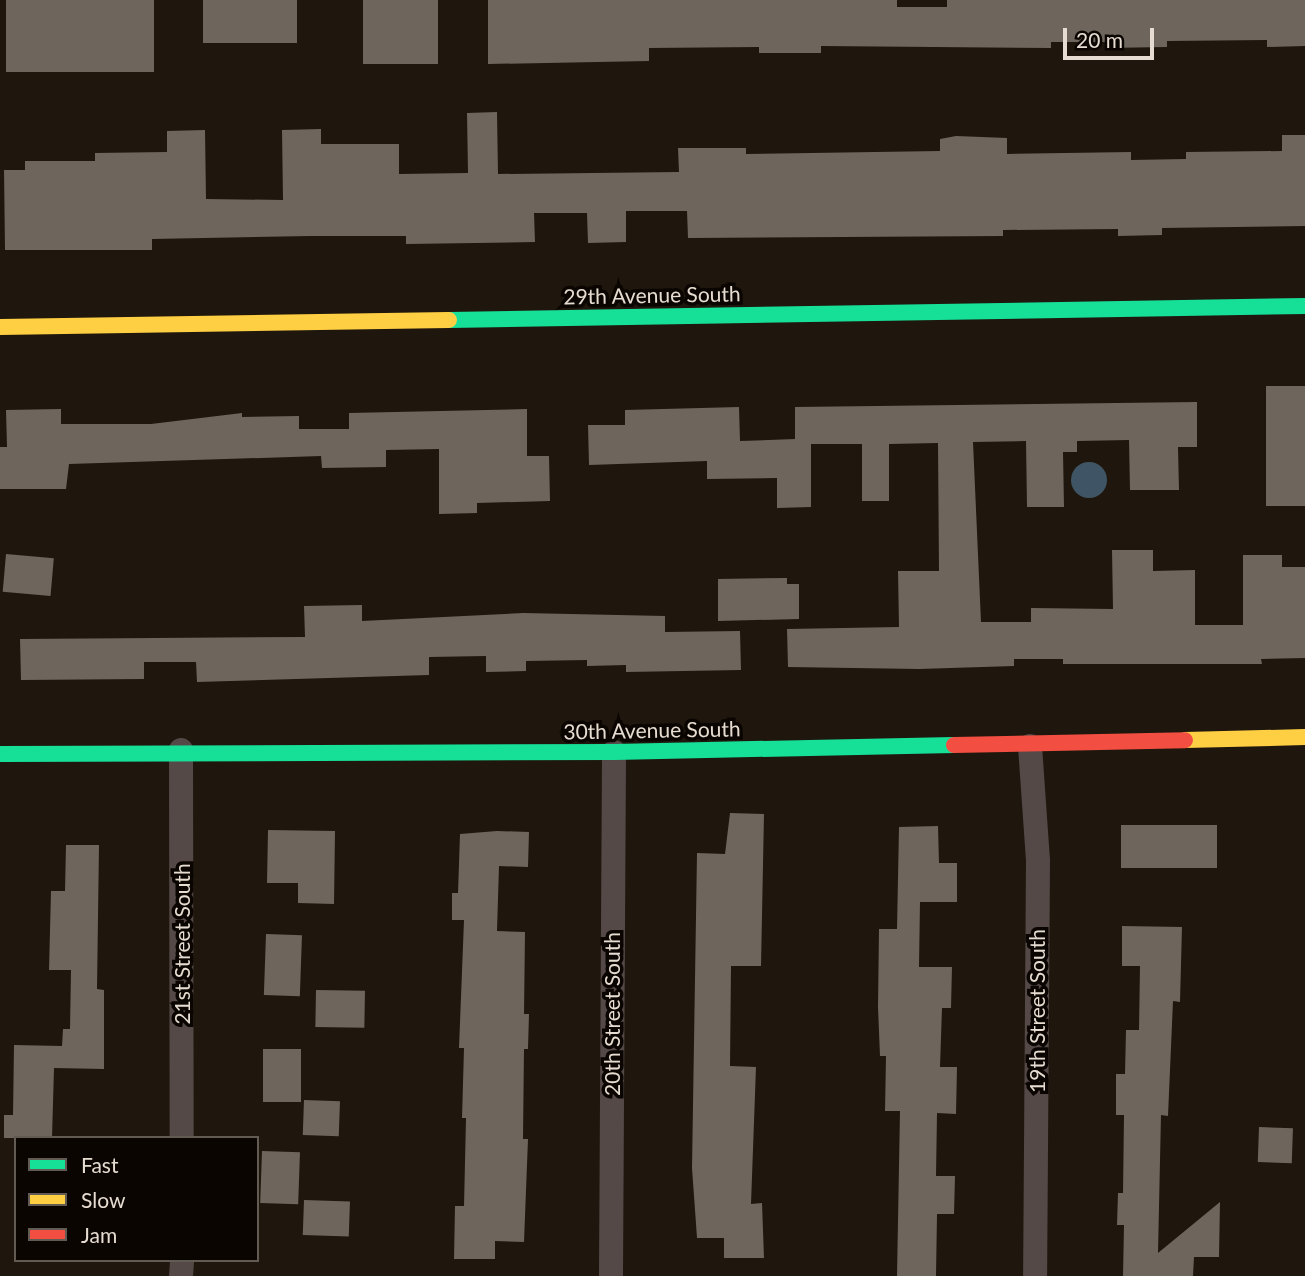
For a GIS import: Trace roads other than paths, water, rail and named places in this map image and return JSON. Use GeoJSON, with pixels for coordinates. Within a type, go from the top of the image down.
{"type":"FeatureCollection","features":[{"type":"Feature","properties":{"kind":"street","name":"29th Avenue South"},"geometry":{"type":"LineString","coordinates":[[0,327],[1305,306]]}},
{"type":"Feature","properties":{"kind":"street","name":"30th Avenue South"},"geometry":{"type":"LineString","coordinates":[[0,754],[181,750],[614,752],[1030,746],[1305,737]]}},
{"type":"Feature","properties":{"kind":"street","name":"19th Street South"},"geometry":{"type":"LineString","coordinates":[[1030,746],[1038,862],[1035,1276]]}},
{"type":"Feature","properties":{"kind":"street","name":"21st Street South"},"geometry":{"type":"LineString","coordinates":[[181,750],[183,1136]]}},
{"type":"Feature","properties":{"kind":"street","name":"20th Street South"},"geometry":{"type":"LineString","coordinates":[[611,1276],[614,752]]}},
{"type":"Feature","properties":{"kind":"water"},"geometry":{"type":"Polygon","coordinates":[[[1089,462],[1102,467],[1107,480],[1102,493],[1089,498],[1076,493],[1071,480],[1076,467],[1089,462]]]}}]}
